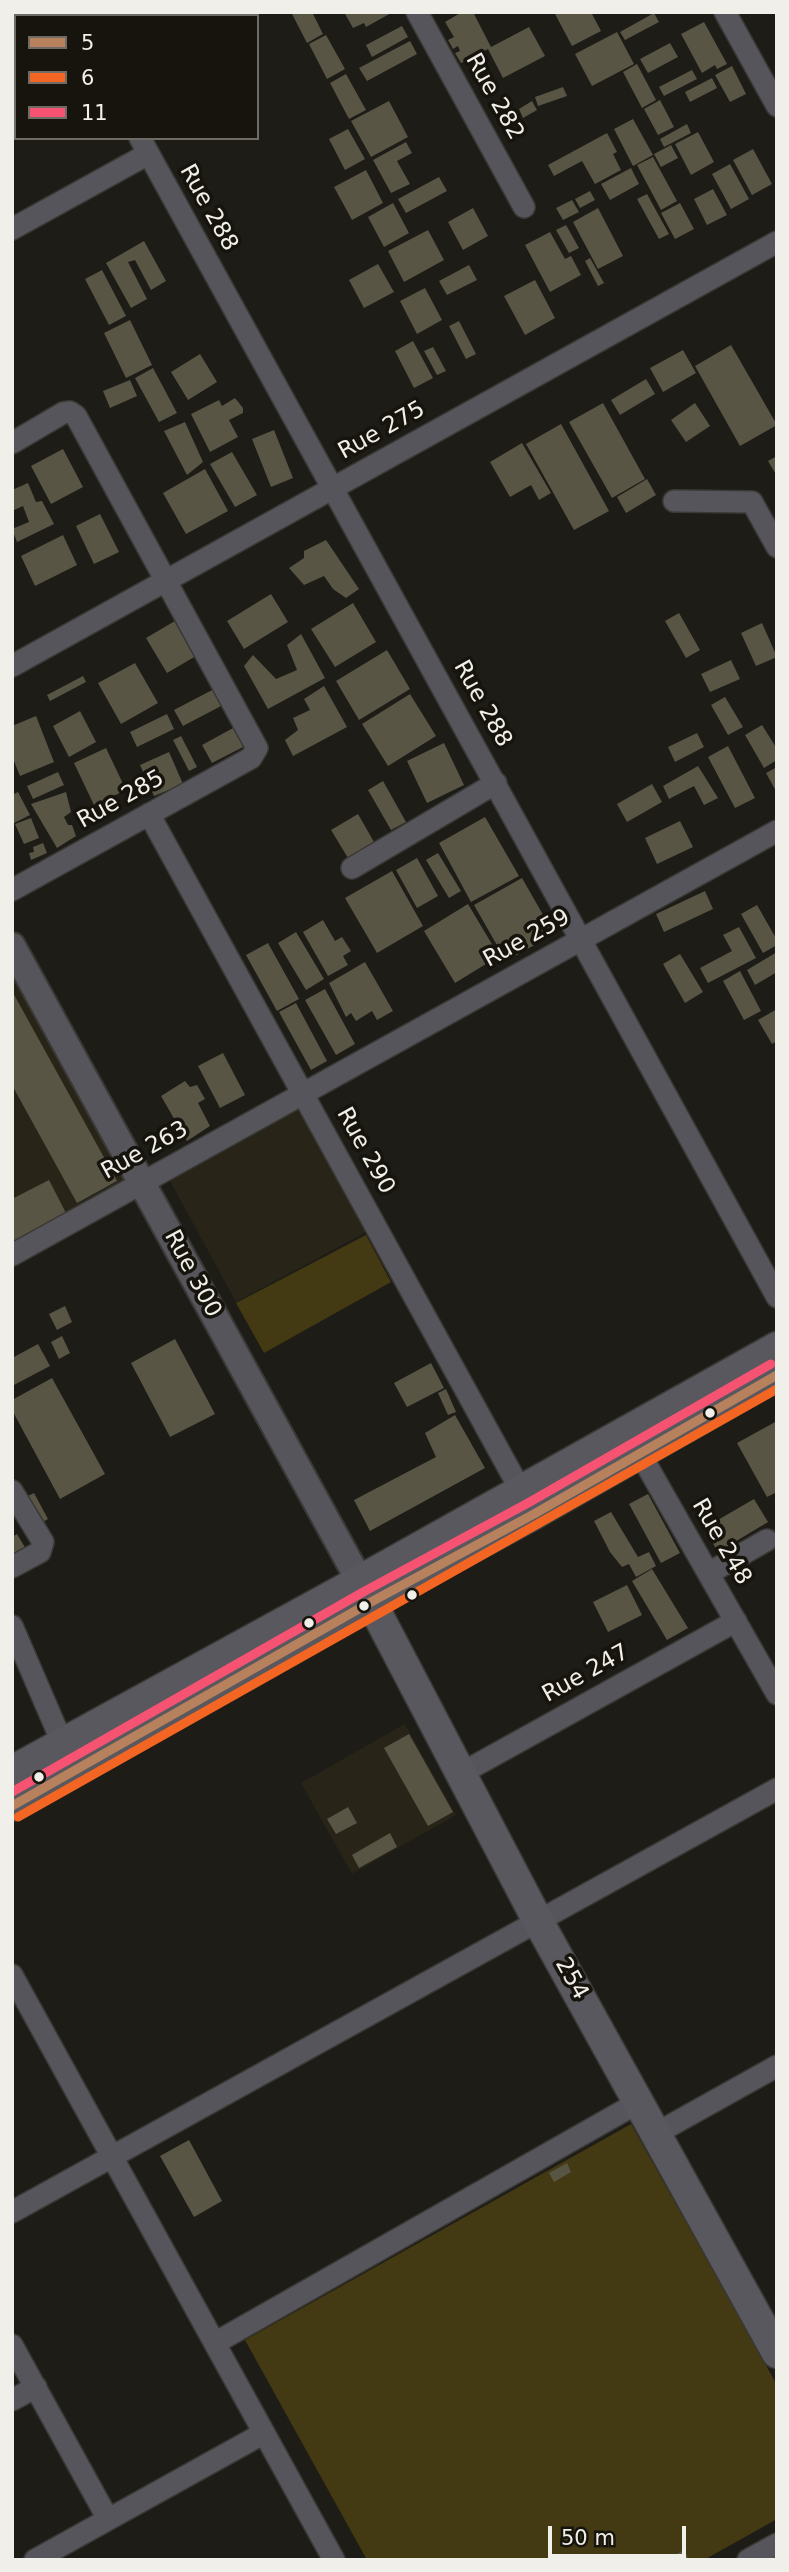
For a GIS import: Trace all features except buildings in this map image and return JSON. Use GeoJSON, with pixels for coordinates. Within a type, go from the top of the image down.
{"type":"FeatureCollection","features":[{"type":"Feature","properties":{"kind":"main road"},"geometry":{"type":"LineString","coordinates":[[12,1806],[69,1757],[634,1442],[777,1347]]}},
{"type":"Feature","properties":{"kind":"main road"},"geometry":{"type":"LineString","coordinates":[[634,1442],[777,1375]]}},
{"type":"Feature","properties":{"kind":"main road","name":"254"},"geometry":{"type":"LineString","coordinates":[[365,1592],[538,1921],[777,2353]]}},
{"type":"Feature","properties":{"kind":"main road"},"geometry":{"type":"LineString","coordinates":[[12,1771],[69,1757]]}},
{"type":"Feature","properties":{"kind":"street","name":"Rue 282"},"geometry":{"type":"LineString","coordinates":[[417,12],[524,207]]}},
{"type":"Feature","properties":{"kind":"street"},"geometry":{"type":"LineString","coordinates":[[725,12],[769,72],[777,106]]}},
{"type":"Feature","properties":{"kind":"street"},"geometry":{"type":"LineString","coordinates":[[12,229],[144,146]]}},
{"type":"Feature","properties":{"kind":"street","name":"Rue 288"},"geometry":{"type":"LineString","coordinates":[[144,146],[777,1297]]}},
{"type":"Feature","properties":{"kind":"street","name":"Rue 275"},"geometry":{"type":"LineString","coordinates":[[12,666],[777,242]]}},
{"type":"Feature","properties":{"kind":"street"},"geometry":{"type":"LineString","coordinates":[[12,443],[63,413],[70,412],[76,416],[166,580]]}},
{"type":"Feature","properties":{"kind":"street"},"geometry":{"type":"LineString","coordinates":[[674,501],[752,502],[777,547]]}},
{"type":"Feature","properties":{"kind":"street","name":"Rue 285"},"geometry":{"type":"LineString","coordinates":[[12,890],[255,755],[256,743],[166,580]]}},
{"type":"Feature","properties":{"kind":"street"},"geometry":{"type":"LineString","coordinates":[[352,868],[496,783]]}},
{"type":"Feature","properties":{"kind":"street","name":"Rue 290"},"geometry":{"type":"LineString","coordinates":[[149,814],[528,1502]]}},
{"type":"Feature","properties":{"kind":"street","name":"Rue 259"},"geometry":{"type":"LineString","coordinates":[[303,1094],[777,831]]}},
{"type":"Feature","properties":{"kind":"street","name":"Rue 300"},"geometry":{"type":"LineString","coordinates":[[12,946],[365,1592]]}},
{"type":"Feature","properties":{"kind":"street","name":"Rue 263"},"geometry":{"type":"LineString","coordinates":[[12,1255],[303,1094]]}},
{"type":"Feature","properties":{"kind":"street","name":"Rue 248"},"geometry":{"type":"LineString","coordinates":[[634,1442],[777,1694]]}},
{"type":"Feature","properties":{"kind":"street"},"geometry":{"type":"LineString","coordinates":[[12,1491],[43,1542],[40,1552],[12,1567]]}},
{"type":"Feature","properties":{"kind":"street"},"geometry":{"type":"LineString","coordinates":[[709,1573],[767,1540]]}},
{"type":"Feature","properties":{"kind":"street","name":"Rue 247"},"geometry":{"type":"LineString","coordinates":[[460,1774],[736,1621]]}},
{"type":"Feature","properties":{"kind":"street"},"geometry":{"type":"LineString","coordinates":[[12,1626],[69,1757]]}},
{"type":"Feature","properties":{"kind":"street"},"geometry":{"type":"LineString","coordinates":[[12,2213],[777,1789]]}},
{"type":"Feature","properties":{"kind":"street"},"geometry":{"type":"LineString","coordinates":[[12,1975],[334,2560]]}},
{"type":"Feature","properties":{"kind":"street"},"geometry":{"type":"LineString","coordinates":[[657,2133],[777,2066]]}},
{"type":"Feature","properties":{"kind":"street"},"geometry":{"type":"LineString","coordinates":[[215,2343],[639,2102]]}},
{"type":"Feature","properties":{"kind":"street"},"geometry":{"type":"LineString","coordinates":[[12,2345],[108,2519]]}},
{"type":"Feature","properties":{"kind":"street"},"geometry":{"type":"LineString","coordinates":[[12,2400],[36,2387]]}},
{"type":"Feature","properties":{"kind":"street"},"geometry":{"type":"LineString","coordinates":[[35,2560],[264,2433]]}},
{"type":"Feature","properties":{"kind":"street"},"geometry":{"type":"LineString","coordinates":[[748,2560],[777,2544]]}},
{"type":"Feature","properties":{"kind":"shaded area"},"geometry":{"type":"Polygon","coordinates":[[[12,949],[135,1181],[12,1244],[12,949]]]}},
{"type":"Feature","properties":{"kind":"shaded area"},"geometry":{"type":"Polygon","coordinates":[[[302,1107],[368,1231],[236,1302],[170,1181],[302,1107]]]}},
{"type":"Feature","properties":{"kind":"shaded area"},"geometry":{"type":"Polygon","coordinates":[[[366,1235],[391,1282],[264,1353],[236,1303],[366,1235]]]}},
{"type":"Feature","properties":{"kind":"shaded area"},"geometry":{"type":"Polygon","coordinates":[[[405,1724],[456,1815],[352,1874],[301,1783],[405,1724]]]}},
{"type":"Feature","properties":{"kind":"shaded area"},"geometry":{"type":"Polygon","coordinates":[[[631,2124],[777,2385],[777,2519],[704,2560],[367,2560],[245,2340],[631,2124]]]}},
{"type":"Feature","properties":{"kind":"transit line","name":"11"},"geometry":{"type":"LineString","coordinates":[[12,1792],[771,1364]]}},
{"type":"Feature","properties":{"kind":"transit line","name":"5"},"geometry":{"type":"LineString","coordinates":[[12,1806],[777,1375]]}},
{"type":"Feature","properties":{"kind":"transit line","name":"6"},"geometry":{"type":"LineString","coordinates":[[18,1817],[777,1389]]}}]}
